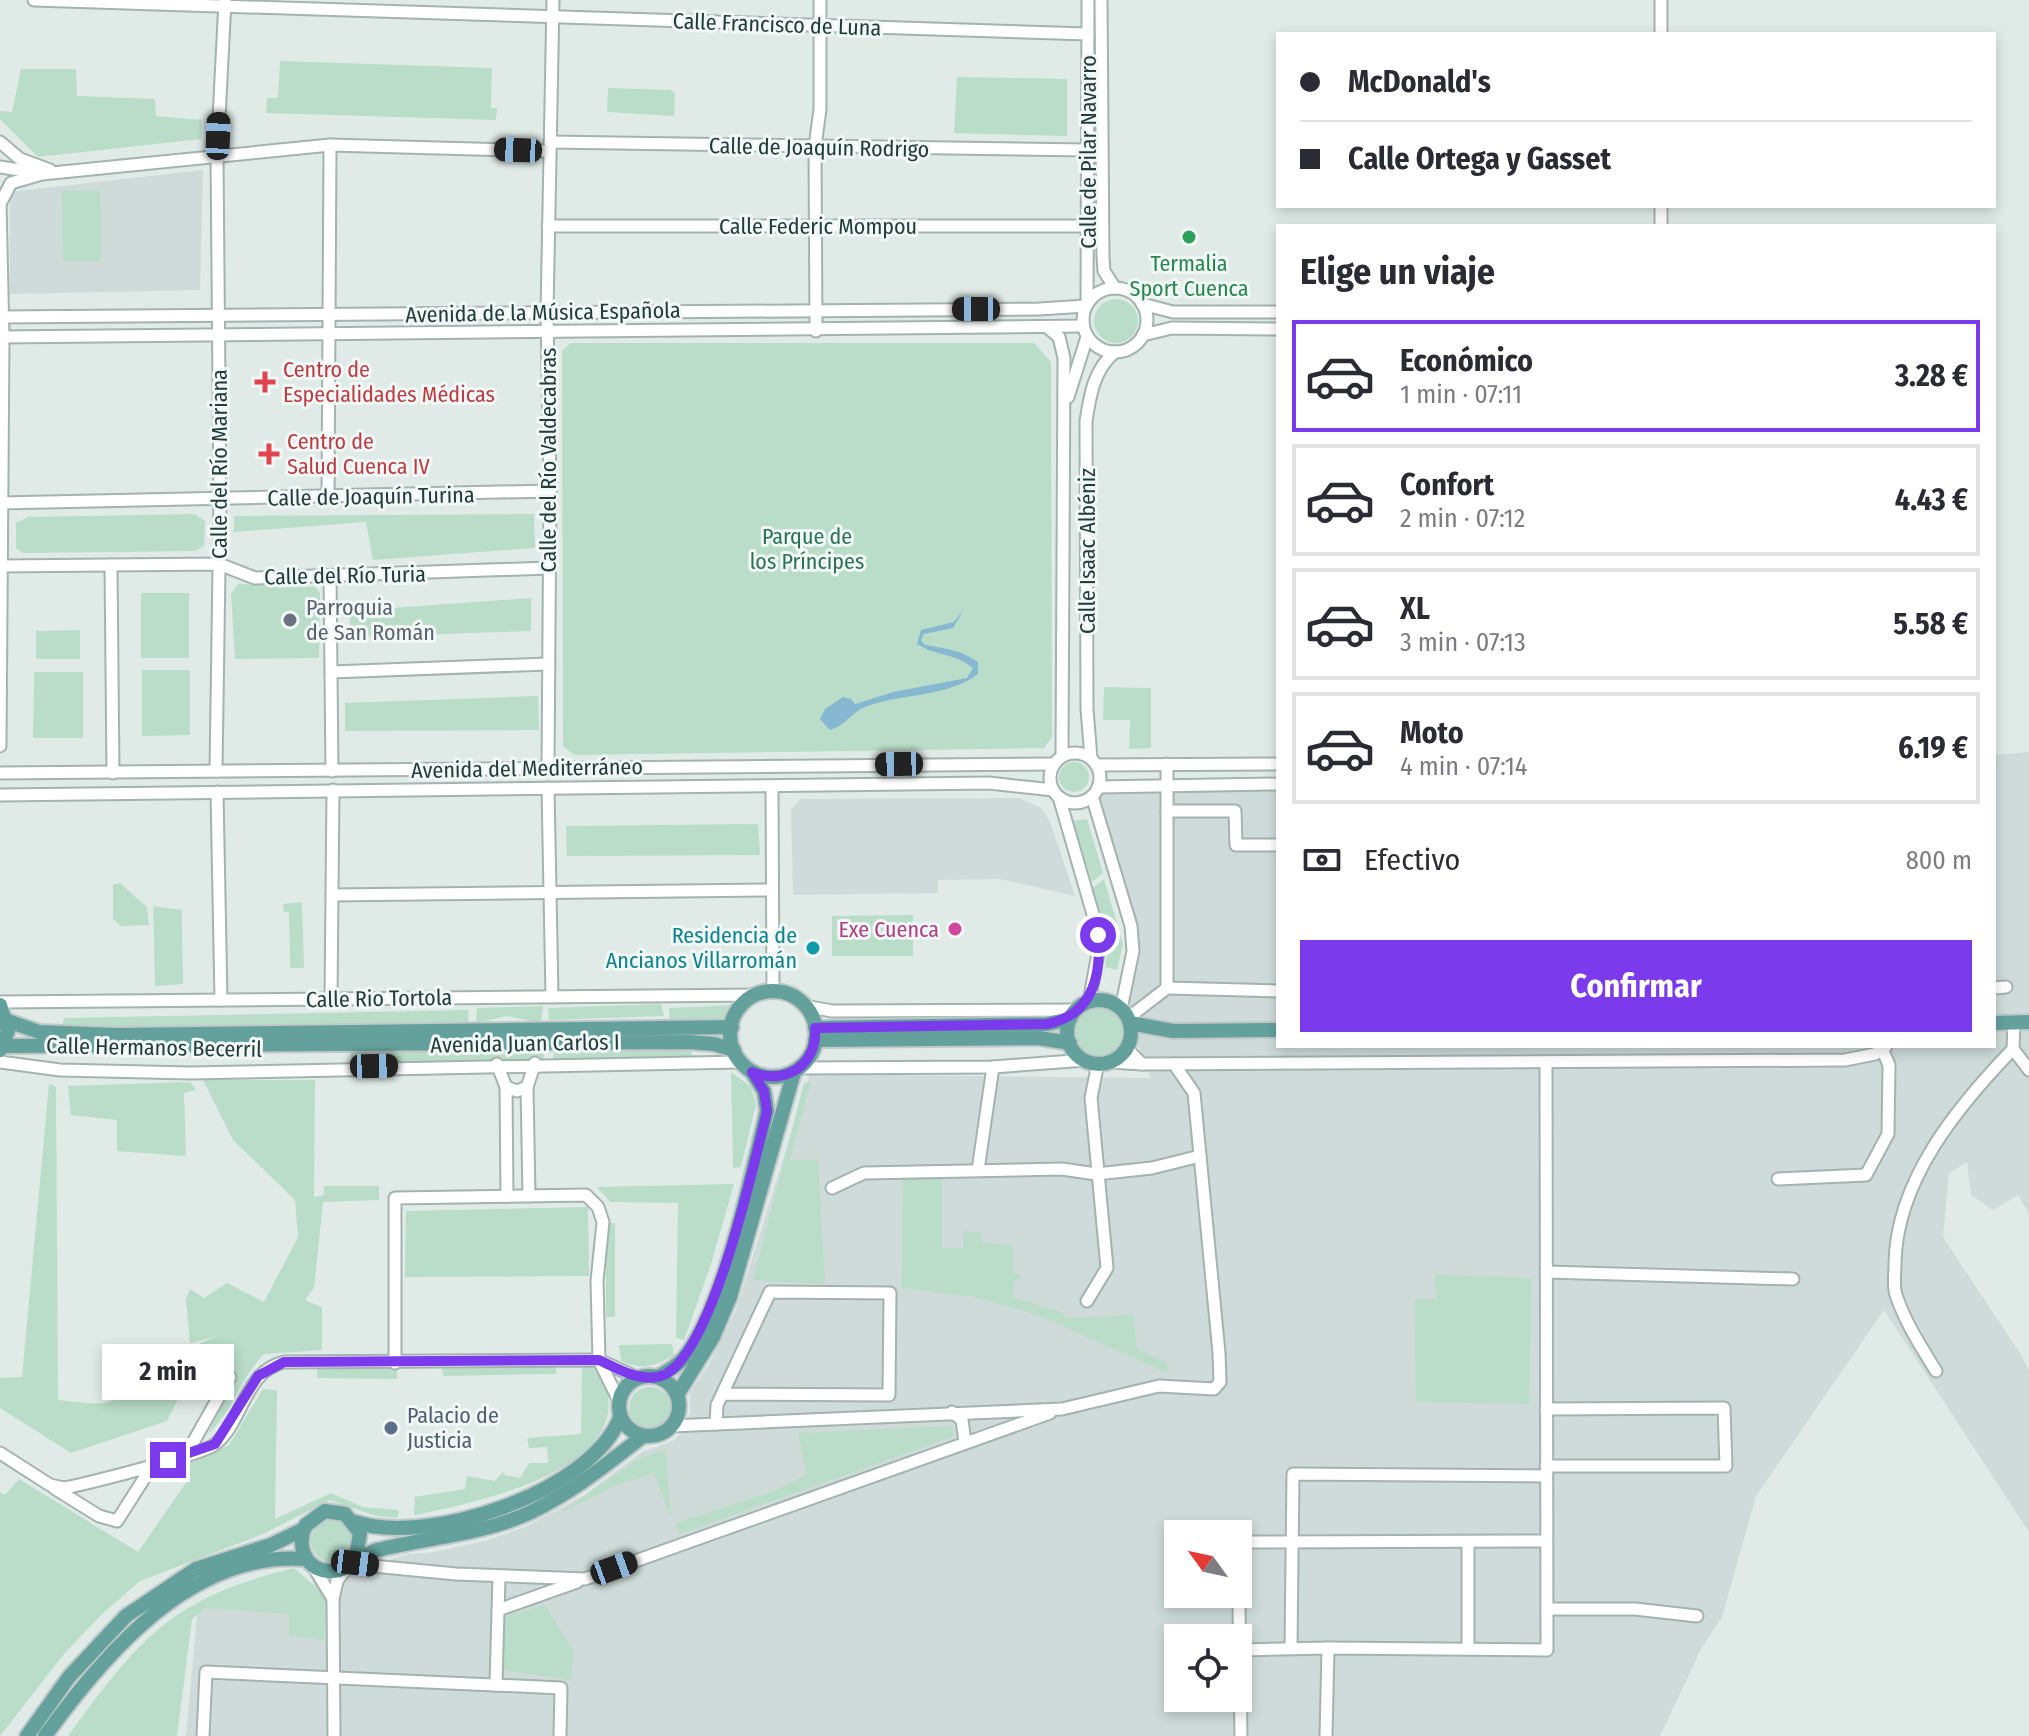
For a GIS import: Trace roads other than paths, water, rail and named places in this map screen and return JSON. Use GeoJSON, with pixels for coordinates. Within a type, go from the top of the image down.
{"type":"FeatureCollection","features":[{"type":"Feature","properties":{"kind":"main road"},"geometry":{"type":"LineString","coordinates":[[309,1562],[301,1546],[304,1529],[311,1519],[325,1511],[341,1513],[355,1522],[392,1530],[453,1521],[502,1506],[552,1483],[590,1459],[609,1440],[620,1418],[619,1401],[626,1387],[638,1378],[658,1377],[678,1363],[692,1345],[725,1265],[767,1111],[764,1091],[742,1061],[732,1027],[741,1007],[766,993],[788,994],[805,1006],[815,1034],[811,1054],[797,1070],[725,1311],[677,1395]]}},
{"type":"Feature","properties":{"kind":"main road"},"geometry":{"type":"LineString","coordinates":[[815,1034],[1047,1024],[1106,1001],[1126,1017],[1173,1031]]}},
{"type":"Feature","properties":{"kind":"main road"},"geometry":{"type":"LineString","coordinates":[[0,1003],[8,1021],[2,1048]]}},
{"type":"Feature","properties":{"kind":"main road"},"geometry":{"type":"LineString","coordinates":[[1070,1043],[1079,1010]]}},
{"type":"Feature","properties":{"kind":"main road"},"geometry":{"type":"LineString","coordinates":[[1126,1017],[1128,1044]]}},
{"type":"Feature","properties":{"kind":"main road","name":"Calle Hermanos Becerril"},"geometry":{"type":"LineString","coordinates":[[8,1021],[26,1030],[100,1035],[312,1040]]}},
{"type":"Feature","properties":{"kind":"main road"},"geometry":{"type":"LineString","coordinates":[[1996,1023],[2021,1022]]}},
{"type":"Feature","properties":{"kind":"main road","name":"Avenida Juan Carlos I"},"geometry":{"type":"LineString","coordinates":[[312,1040],[732,1027]]}},
{"type":"Feature","properties":{"kind":"main road"},"geometry":{"type":"LineString","coordinates":[[815,1034],[1039,1038],[1070,1043],[1098,1062],[1128,1044],[1173,1031],[1276,1030]]}},
{"type":"Feature","properties":{"kind":"main road","name":"Avenida Juan Carlos I"},"geometry":{"type":"LineString","coordinates":[[312,1040],[689,1042],[742,1061]]}},
{"type":"Feature","properties":{"kind":"main road","name":"Calle Hermanos Becerril"},"geometry":{"type":"LineString","coordinates":[[2,1048],[312,1040]]}},
{"type":"Feature","properties":{"kind":"main road"},"geometry":{"type":"LineString","coordinates":[[742,1061],[771,1077],[797,1070]]}},
{"type":"Feature","properties":{"kind":"main road"},"geometry":{"type":"LineString","coordinates":[[620,1418],[627,1428],[643,1436],[658,1435],[671,1426],[679,1412],[677,1395],[668,1383],[658,1377]]}},
{"type":"Feature","properties":{"kind":"main road"},"geometry":{"type":"LineString","coordinates":[[45,1736],[109,1654],[174,1599],[229,1572],[287,1558],[332,1571],[391,1547],[479,1531],[531,1512],[579,1486],[643,1436]]}},
{"type":"Feature","properties":{"kind":"main road"},"geometry":{"type":"LineString","coordinates":[[352,1562],[361,1542],[355,1522]]}},
{"type":"Feature","properties":{"kind":"main road"},"geometry":{"type":"LineString","coordinates":[[27,1736],[69,1677],[126,1616],[196,1569],[271,1545],[304,1529]]}},
{"type":"Feature","properties":{"kind":"street","name":"Calle Francisco de Luna"},"geometry":{"type":"LineString","coordinates":[[34,0],[225,3],[1088,34]]}},
{"type":"Feature","properties":{"kind":"street","name":"Calle del Río Valdecabras"},"geometry":{"type":"LineString","coordinates":[[548,768],[550,491],[547,313],[553,0]]}},
{"type":"Feature","properties":{"kind":"street"},"geometry":{"type":"LineString","coordinates":[[816,331],[815,147],[820,109],[820,0]]}},
{"type":"Feature","properties":{"kind":"street","name":"Calle de Pilar Navarro"},"geometry":{"type":"LineString","coordinates":[[1086,305],[1088,0]]}},
{"type":"Feature","properties":{"kind":"street","name":"Calle de Pilar Navarro"},"geometry":{"type":"LineString","coordinates":[[1101,0],[1103,257],[1104,271],[1115,288]]}},
{"type":"Feature","properties":{"kind":"street"},"geometry":{"type":"LineString","coordinates":[[1661,0],[1661,32]]}},
{"type":"Feature","properties":{"kind":"street","name":"Calle del Río Mariana"},"geometry":{"type":"LineString","coordinates":[[216,771],[220,500],[217,157],[225,3]]}},
{"type":"Feature","properties":{"kind":"street"},"geometry":{"type":"LineString","coordinates":[[0,142],[20,159],[63,173]]}},
{"type":"Feature","properties":{"kind":"street"},"geometry":{"type":"LineString","coordinates":[[328,497],[330,145]]}},
{"type":"Feature","properties":{"kind":"street","name":"Calle de Joaquín Rodrigo"},"geometry":{"type":"LineString","coordinates":[[42,174],[330,145],[1088,150]]}},
{"type":"Feature","properties":{"kind":"street"},"geometry":{"type":"LineString","coordinates":[[0,167],[42,174]]}},
{"type":"Feature","properties":{"kind":"street"},"geometry":{"type":"LineString","coordinates":[[0,746],[0,203],[11,183],[42,174]]}},
{"type":"Feature","properties":{"kind":"street","name":"Calle Federic Mompou"},"geometry":{"type":"LineString","coordinates":[[548,226],[1088,226]]}},
{"type":"Feature","properties":{"kind":"street"},"geometry":{"type":"LineString","coordinates":[[1115,288],[1131,292],[1142,304],[1147,319],[1143,335],[1132,347],[1115,352],[1099,349],[1085,332],[1086,305],[1099,292],[1115,288]]}},
{"type":"Feature","properties":{"kind":"street"},"geometry":{"type":"LineString","coordinates":[[1142,304],[1173,312],[1276,312]]}},
{"type":"Feature","properties":{"kind":"street","name":"Avenida de la Música Española"},"geometry":{"type":"LineString","coordinates":[[1,317],[1086,305]]}},
{"type":"Feature","properties":{"kind":"street","name":"Avenida de la Música Española"},"geometry":{"type":"LineString","coordinates":[[2,337],[816,331],[1046,326],[1085,332]]}},
{"type":"Feature","properties":{"kind":"street","name":"Calle Isaac Albéniz"},"geometry":{"type":"LineString","coordinates":[[1046,326],[1056,333],[1063,347],[1058,760]]}},
{"type":"Feature","properties":{"kind":"street"},"geometry":{"type":"LineString","coordinates":[[1143,335],[1172,328],[1276,329]]}},
{"type":"Feature","properties":{"kind":"street","name":"Calle Isaac Albéniz"},"geometry":{"type":"LineString","coordinates":[[1064,408],[1085,332]]}},
{"type":"Feature","properties":{"kind":"street","name":"Calle Isaac Albéniz"},"geometry":{"type":"LineString","coordinates":[[1094,762],[1087,709],[1086,421],[1094,384],[1102,365],[1115,352]]}},
{"type":"Feature","properties":{"kind":"street","name":"Calle de Joaquín Turina"},"geometry":{"type":"LineString","coordinates":[[1,503],[550,491]]}},
{"type":"Feature","properties":{"kind":"street","name":"Calle del Río Turia"},"geometry":{"type":"LineString","coordinates":[[2,566],[219,564],[255,578],[549,568]]}},
{"type":"Feature","properties":{"kind":"street"},"geometry":{"type":"LineString","coordinates":[[111,565],[113,773]]}},
{"type":"Feature","properties":{"kind":"street"},"geometry":{"type":"LineString","coordinates":[[330,577],[332,771]]}},
{"type":"Feature","properties":{"kind":"street"},"geometry":{"type":"LineString","coordinates":[[331,672],[547,664]]}},
{"type":"Feature","properties":{"kind":"street"},"geometry":{"type":"LineString","coordinates":[[805,1006],[832,1011],[1079,1010],[1099,948],[1097,928],[1050,777],[1058,760],[1077,752],[1094,762],[1276,764]]}},
{"type":"Feature","properties":{"kind":"street","name":"Avenida del Mediterráneo"},"geometry":{"type":"LineString","coordinates":[[0,773],[1058,760]]}},
{"type":"Feature","properties":{"kind":"street"},"geometry":{"type":"LineString","coordinates":[[1094,762],[1095,791],[1131,926],[1133,951],[1126,1017]]}},
{"type":"Feature","properties":{"kind":"street"},"geometry":{"type":"LineString","coordinates":[[1167,764],[1167,988]]}},
{"type":"Feature","properties":{"kind":"street","name":"Avenida del Mediterráneo"},"geometry":{"type":"LineString","coordinates":[[0,795],[989,783],[1056,793]]}},
{"type":"Feature","properties":{"kind":"street"},"geometry":{"type":"LineString","coordinates":[[1056,793],[1076,803],[1095,791],[1276,784]]}},
{"type":"Feature","properties":{"kind":"street"},"geometry":{"type":"LineString","coordinates":[[766,993],[772,890],[772,787]]}},
{"type":"Feature","properties":{"kind":"street"},"geometry":{"type":"LineString","coordinates":[[548,788],[552,997]]}},
{"type":"Feature","properties":{"kind":"street"},"geometry":{"type":"LineString","coordinates":[[331,999],[333,790]]}},
{"type":"Feature","properties":{"kind":"street"},"geometry":{"type":"LineString","coordinates":[[217,792],[221,1000]]}},
{"type":"Feature","properties":{"kind":"street"},"geometry":{"type":"LineString","coordinates":[[1167,811],[1235,811],[1236,845],[1276,845]]}},
{"type":"Feature","properties":{"kind":"street"},"geometry":{"type":"LineString","coordinates":[[332,895],[772,890]]}},
{"type":"Feature","properties":{"kind":"street"},"geometry":{"type":"LineString","coordinates":[[1126,1017],[1167,988],[1276,991]]}},
{"type":"Feature","properties":{"kind":"street","name":"Calle Rio Tortola"},"geometry":{"type":"LineString","coordinates":[[0,1003],[766,993]]}},
{"type":"Feature","properties":{"kind":"street"},"geometry":{"type":"LineString","coordinates":[[1936,1371],[1910,1328],[1895,1292],[1897,1226],[1910,1187],[1974,1089],[2013,1049],[2021,1022]]}},
{"type":"Feature","properties":{"kind":"street"},"geometry":{"type":"LineString","coordinates":[[1128,1044],[1142,1064]]}},
{"type":"Feature","properties":{"kind":"street"},"geometry":{"type":"LineString","coordinates":[[1845,1048],[1845,1060]]}},
{"type":"Feature","properties":{"kind":"street"},"geometry":{"type":"LineString","coordinates":[[797,1070],[1098,1062],[1845,1060],[1885,1048],[1889,1065],[1888,1134],[1866,1175],[1778,1179]]}},
{"type":"Feature","properties":{"kind":"street"},"geometry":{"type":"LineString","coordinates":[[2013,1049],[2029,1070]]}},
{"type":"Feature","properties":{"kind":"street","name":"Avenida Juan Carlos I"},"geometry":{"type":"LineString","coordinates":[[309,1069],[742,1061]]}},
{"type":"Feature","properties":{"kind":"street","name":"Calle Hermanos Becerril"},"geometry":{"type":"LineString","coordinates":[[0,1062],[42,1069],[104,1072],[309,1069]]}},
{"type":"Feature","properties":{"kind":"street"},"geometry":{"type":"LineString","coordinates":[[1087,1301],[1107,1268],[1091,1098],[1098,1062]]}},
{"type":"Feature","properties":{"kind":"street"},"geometry":{"type":"LineString","coordinates":[[1252,1650],[1547,1650],[1546,1062]]}},
{"type":"Feature","properties":{"kind":"street"},"geometry":{"type":"LineString","coordinates":[[529,1196],[527,1087],[535,1063]]}},
{"type":"Feature","properties":{"kind":"street"},"geometry":{"type":"LineString","coordinates":[[497,1064],[506,1087],[507,1196]]}},
{"type":"Feature","properties":{"kind":"street"},"geometry":{"type":"LineString","coordinates":[[498,1610],[1062,1409],[1147,1388],[1214,1389],[1220,1382],[1194,1093],[1174,1064]]}},
{"type":"Feature","properties":{"kind":"street"},"geometry":{"type":"LineString","coordinates":[[978,1170],[993,1067]]}},
{"type":"Feature","properties":{"kind":"street"},"geometry":{"type":"LineString","coordinates":[[506,1087],[517,1091],[527,1087]]}},
{"type":"Feature","properties":{"kind":"street"},"geometry":{"type":"LineString","coordinates":[[832,1188],[864,1173],[1062,1169],[1096,1174],[1152,1168],[1200,1156]]}},
{"type":"Feature","properties":{"kind":"street"},"geometry":{"type":"LineString","coordinates":[[395,1363],[395,1198],[586,1195],[598,1207],[603,1222],[597,1281],[599,1360],[619,1401]]}},
{"type":"Feature","properties":{"kind":"street"},"geometry":{"type":"LineString","coordinates":[[1546,1272],[1793,1279]]}},
{"type":"Feature","properties":{"kind":"street"},"geometry":{"type":"LineString","coordinates":[[716,1424],[717,1405],[770,1292],[890,1293],[889,1395],[724,1394]]}},
{"type":"Feature","properties":{"kind":"street"},"geometry":{"type":"LineString","coordinates":[[50,1485],[70,1487],[211,1447],[227,1430],[258,1376],[279,1363],[599,1360],[638,1378]]}},
{"type":"Feature","properties":{"kind":"street"},"geometry":{"type":"LineString","coordinates":[[186,1455],[230,1377]]}},
{"type":"Feature","properties":{"kind":"street"},"geometry":{"type":"LineString","coordinates":[[1291,1648],[1293,1474],[1726,1466],[1724,1408],[1546,1409]]}},
{"type":"Feature","properties":{"kind":"street"},"geometry":{"type":"LineString","coordinates":[[671,1426],[1062,1409]]}},
{"type":"Feature","properties":{"kind":"street"},"geometry":{"type":"LineString","coordinates":[[985,1411],[989,1422],[987,1434]]}},
{"type":"Feature","properties":{"kind":"street"},"geometry":{"type":"LineString","coordinates":[[951,1412],[962,1420],[965,1442]]}},
{"type":"Feature","properties":{"kind":"street"},"geometry":{"type":"LineString","coordinates":[[0,1453],[99,1516],[117,1521],[154,1463]]}},
{"type":"Feature","properties":{"kind":"street"},"geometry":{"type":"LineString","coordinates":[[1242,1624],[1238,1542],[1546,1541]]}},
{"type":"Feature","properties":{"kind":"street"},"geometry":{"type":"LineString","coordinates":[[1468,1542],[1468,1649]]}},
{"type":"Feature","properties":{"kind":"street"},"geometry":{"type":"LineString","coordinates":[[309,1562],[333,1599]]}},
{"type":"Feature","properties":{"kind":"street"},"geometry":{"type":"LineString","coordinates":[[334,1736],[333,1599],[337,1581],[352,1562],[499,1576],[585,1579]]}},
{"type":"Feature","properties":{"kind":"street"},"geometry":{"type":"LineString","coordinates":[[496,1685],[499,1576]]}},
{"type":"Feature","properties":{"kind":"street"},"geometry":{"type":"LineString","coordinates":[[1547,1609],[1635,1609],[1697,1616]]}},
{"type":"Feature","properties":{"kind":"street"},"geometry":{"type":"LineString","coordinates":[[1326,1736],[1328,1648]]}},
{"type":"Feature","properties":{"kind":"street"},"geometry":{"type":"LineString","coordinates":[[203,1736],[206,1672],[561,1688],[560,1736]]}},
{"type":"Feature","properties":{"kind":"street"},"geometry":{"type":"LineString","coordinates":[[1241,1736],[1242,1712]]}},
{"type":"Feature","properties":{"kind":"water"},"geometry":{"type":"Polygon","coordinates":[[[964,609],[953,628],[924,634],[921,640],[925,645],[965,654],[978,662],[978,674],[952,687],[865,707],[830,730],[820,719],[825,709],[843,697],[855,704],[893,692],[967,678],[973,668],[966,663],[917,644],[921,630],[954,622],[964,609]]]}},
{"type":"Feature","properties":{"kind":"place","name":"Termalia Sport Cuenca"},"geometry":{"type":"Point","coordinates":[1189,237]}},
{"type":"Feature","properties":{"kind":"place","name":"Centro de Especialidades Médicas"},"geometry":{"type":"Point","coordinates":[265,382]}},
{"type":"Feature","properties":{"kind":"place","name":"Centro de Salud Cuenca IV"},"geometry":{"type":"Point","coordinates":[269,454]}},
{"type":"Feature","properties":{"kind":"place","name":"Parroquia de San Román"},"geometry":{"type":"Point","coordinates":[290,620]}},
{"type":"Feature","properties":{"kind":"place","name":"Exe Cuenca"},"geometry":{"type":"Point","coordinates":[955,929]}},
{"type":"Feature","properties":{"kind":"place","name":"Residencia de Ancianos Villarromán"},"geometry":{"type":"Point","coordinates":[813,948]}},
{"type":"Feature","properties":{"kind":"place","name":"Palacio de Justicia"},"geometry":{"type":"Point","coordinates":[391,1428]}},
{"type":"Feature","properties":{"kind":"park label","name":"Parque de los Príncipes"},"geometry":{"type":"Point","coordinates":[807,548]}}]}
